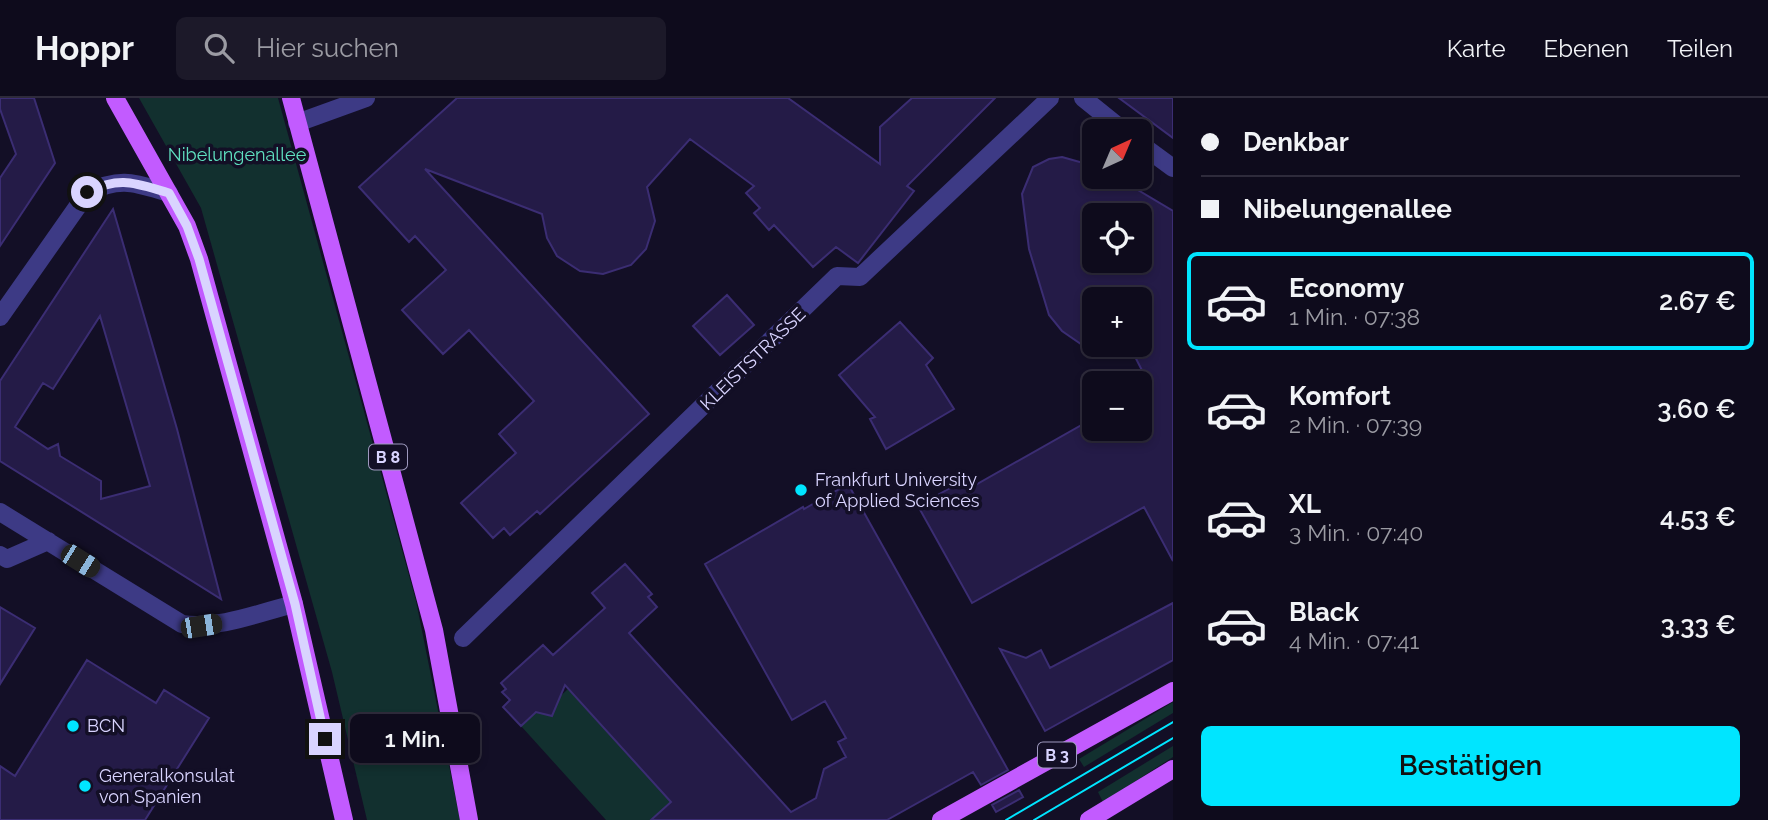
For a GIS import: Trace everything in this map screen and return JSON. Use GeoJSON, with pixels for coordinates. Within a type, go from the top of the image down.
{"type":"FeatureCollection","features":[{"type":"Feature","properties":{"kind":"main road"},"geometry":{"type":"LineString","coordinates":[[115,98],[187,226],[199,259],[295,604],[344,820]]}},
{"type":"Feature","properties":{"kind":"main road","name":"B 8"},"geometry":{"type":"LineString","coordinates":[[290,98],[434,630],[469,820]]}},
{"type":"Feature","properties":{"kind":"main road","name":"B 3"},"geometry":{"type":"LineString","coordinates":[[941,820],[1173,691]]}},
{"type":"Feature","properties":{"kind":"main road"},"geometry":{"type":"LineString","coordinates":[[1089,820],[1173,769]]}},
{"type":"Feature","properties":{"kind":"street"},"geometry":{"type":"LineString","coordinates":[[297,123],[366,98]]}},
{"type":"Feature","properties":{"kind":"street","name":"KLEISTSTRASSE"},"geometry":{"type":"LineString","coordinates":[[463,638],[837,276],[860,277],[1050,98]]}},
{"type":"Feature","properties":{"kind":"street"},"geometry":{"type":"LineString","coordinates":[[1083,98],[1109,119]]}},
{"type":"Feature","properties":{"kind":"street"},"geometry":{"type":"LineString","coordinates":[[1152,153],[1173,168]]}},
{"type":"Feature","properties":{"kind":"street"},"geometry":{"type":"LineString","coordinates":[[0,317],[87,192],[107,183],[128,181],[169,193]]}},
{"type":"Feature","properties":{"kind":"street"},"geometry":{"type":"LineString","coordinates":[[0,512],[183,624],[201,626],[228,622],[295,604]]}},
{"type":"Feature","properties":{"kind":"street"},"geometry":{"type":"LineString","coordinates":[[0,555],[7,559],[48,541]]}},
{"type":"Feature","properties":{"kind":"green space","name":"Nibelungenallee"},"geometry":{"type":"Polygon","coordinates":[[[139,98],[278,98],[416,601],[460,820],[367,820],[332,672],[201,208],[139,98]]]}},
{"type":"Feature","properties":{"kind":"green space"},"geometry":{"type":"Polygon","coordinates":[[[568,689],[671,802],[652,820],[606,820],[521,726],[536,712],[550,715],[554,702],[568,689]]]}},
{"type":"Feature","properties":{"kind":"green space"},"geometry":{"type":"Polygon","coordinates":[[[1173,702],[1173,713],[1084,767],[1079,759],[1173,702]]]}},
{"type":"Feature","properties":{"kind":"green space"},"geometry":{"type":"Polygon","coordinates":[[[1173,746],[1173,757],[1103,802],[1098,792],[1173,746]]]}},
{"type":"Feature","properties":{"kind":"building"},"geometry":{"type":"Polygon","coordinates":[[[0,98],[34,98],[55,163],[0,246],[0,178],[16,154],[0,109],[0,98]]]}},
{"type":"Feature","properties":{"kind":"building"},"geometry":{"type":"Polygon","coordinates":[[[457,98],[788,98],[880,164],[880,127],[912,98],[995,98],[907,186],[914,191],[858,263],[836,247],[813,267],[774,225],[769,230],[754,213],[760,208],[746,193],[754,186],[690,139],[647,187],[655,221],[646,249],[631,265],[603,274],[580,271],[557,256],[547,238],[542,214],[425,169],[649,414],[540,514],[537,511],[510,535],[504,528],[493,538],[461,503],[516,453],[499,434],[534,401],[469,330],[443,354],[402,310],[446,270],[415,236],[409,242],[359,187],[457,98]]]}},
{"type":"Feature","properties":{"kind":"building"},"geometry":{"type":"Polygon","coordinates":[[[1119,98],[1173,98],[1173,138],[1152,122],[1152,119],[1147,119],[1119,98]]]}},
{"type":"Feature","properties":{"kind":"building"},"geometry":{"type":"Polygon","coordinates":[[[1062,157],[1082,163],[1082,189],[1136,189],[1173,211],[1173,561],[1144,507],[972,603],[918,506],[963,481],[970,488],[1082,425],[1082,441],[1152,441],[1152,371],[1142,371],[1135,357],[1152,357],[1152,287],[1082,287],[1082,345],[1062,331],[1049,315],[1029,249],[1022,194],[1033,167],[1049,159],[1062,157]]]}},
{"type":"Feature","properties":{"kind":"building"},"geometry":{"type":"Polygon","coordinates":[[[113,209],[177,429],[221,599],[0,461],[0,381],[113,209]],[[100,316],[53,389],[43,383],[15,427],[48,449],[58,444],[60,456],[101,481],[101,499],[150,486],[100,316]]]}},
{"type":"Feature","properties":{"kind":"building"},"geometry":{"type":"Polygon","coordinates":[[[727,295],[754,325],[720,355],[693,326],[727,295]]]}},
{"type":"Feature","properties":{"kind":"building"},"geometry":{"type":"Polygon","coordinates":[[[900,322],[933,358],[926,365],[954,409],[886,449],[870,419],[875,417],[839,375],[900,322]]]}},
{"type":"Feature","properties":{"kind":"building"},"geometry":{"type":"Polygon","coordinates":[[[848,484],[1008,770],[981,785],[973,772],[887,820],[651,820],[671,802],[565,685],[552,716],[536,712],[521,726],[503,707],[510,700],[502,692],[506,689],[501,683],[543,645],[553,655],[605,608],[592,593],[625,564],[652,594],[648,597],[657,607],[629,633],[791,812],[816,798],[824,769],[846,757],[838,742],[846,738],[825,701],[792,720],[705,564],[848,484]]]}},
{"type":"Feature","properties":{"kind":"building"},"geometry":{"type":"Polygon","coordinates":[[[1173,603],[1173,660],[1045,731],[1000,649],[1026,658],[1041,650],[1050,668],[1173,603]]]}},
{"type":"Feature","properties":{"kind":"building"},"geometry":{"type":"Polygon","coordinates":[[[0,607],[35,628],[0,684],[0,607]]]}},
{"type":"Feature","properties":{"kind":"building"},"geometry":{"type":"Polygon","coordinates":[[[87,660],[156,703],[164,690],[209,718],[145,820],[0,820],[0,766],[15,776],[87,660]]]}},
{"type":"Feature","properties":{"kind":"building"},"geometry":{"type":"Polygon","coordinates":[[[1019,790],[1023,797],[996,812],[992,805],[1019,790]]]}},
{"type":"Feature","properties":{"kind":"tram line"},"geometry":{"type":"LineString","coordinates":[[1006,820],[1173,722]]}},
{"type":"Feature","properties":{"kind":"tram line"},"geometry":{"type":"LineString","coordinates":[[1034,820],[1173,738]]}},
{"type":"Feature","properties":{"kind":"place","name":"Frankfurt University of Applied Sciences"},"geometry":{"type":"Point","coordinates":[801,490]}},
{"type":"Feature","properties":{"kind":"place","name":"BCN"},"geometry":{"type":"Point","coordinates":[73,726]}},
{"type":"Feature","properties":{"kind":"place","name":"Generalkonsulat von Spanien"},"geometry":{"type":"Point","coordinates":[85,786]}},
{"type":"Feature","properties":{"kind":"route"},"geometry":{"type":"LineString","coordinates":[[87,192],[107,183],[128,181],[169,193],[187,226],[199,259],[295,604],[325,739]]}}]}
